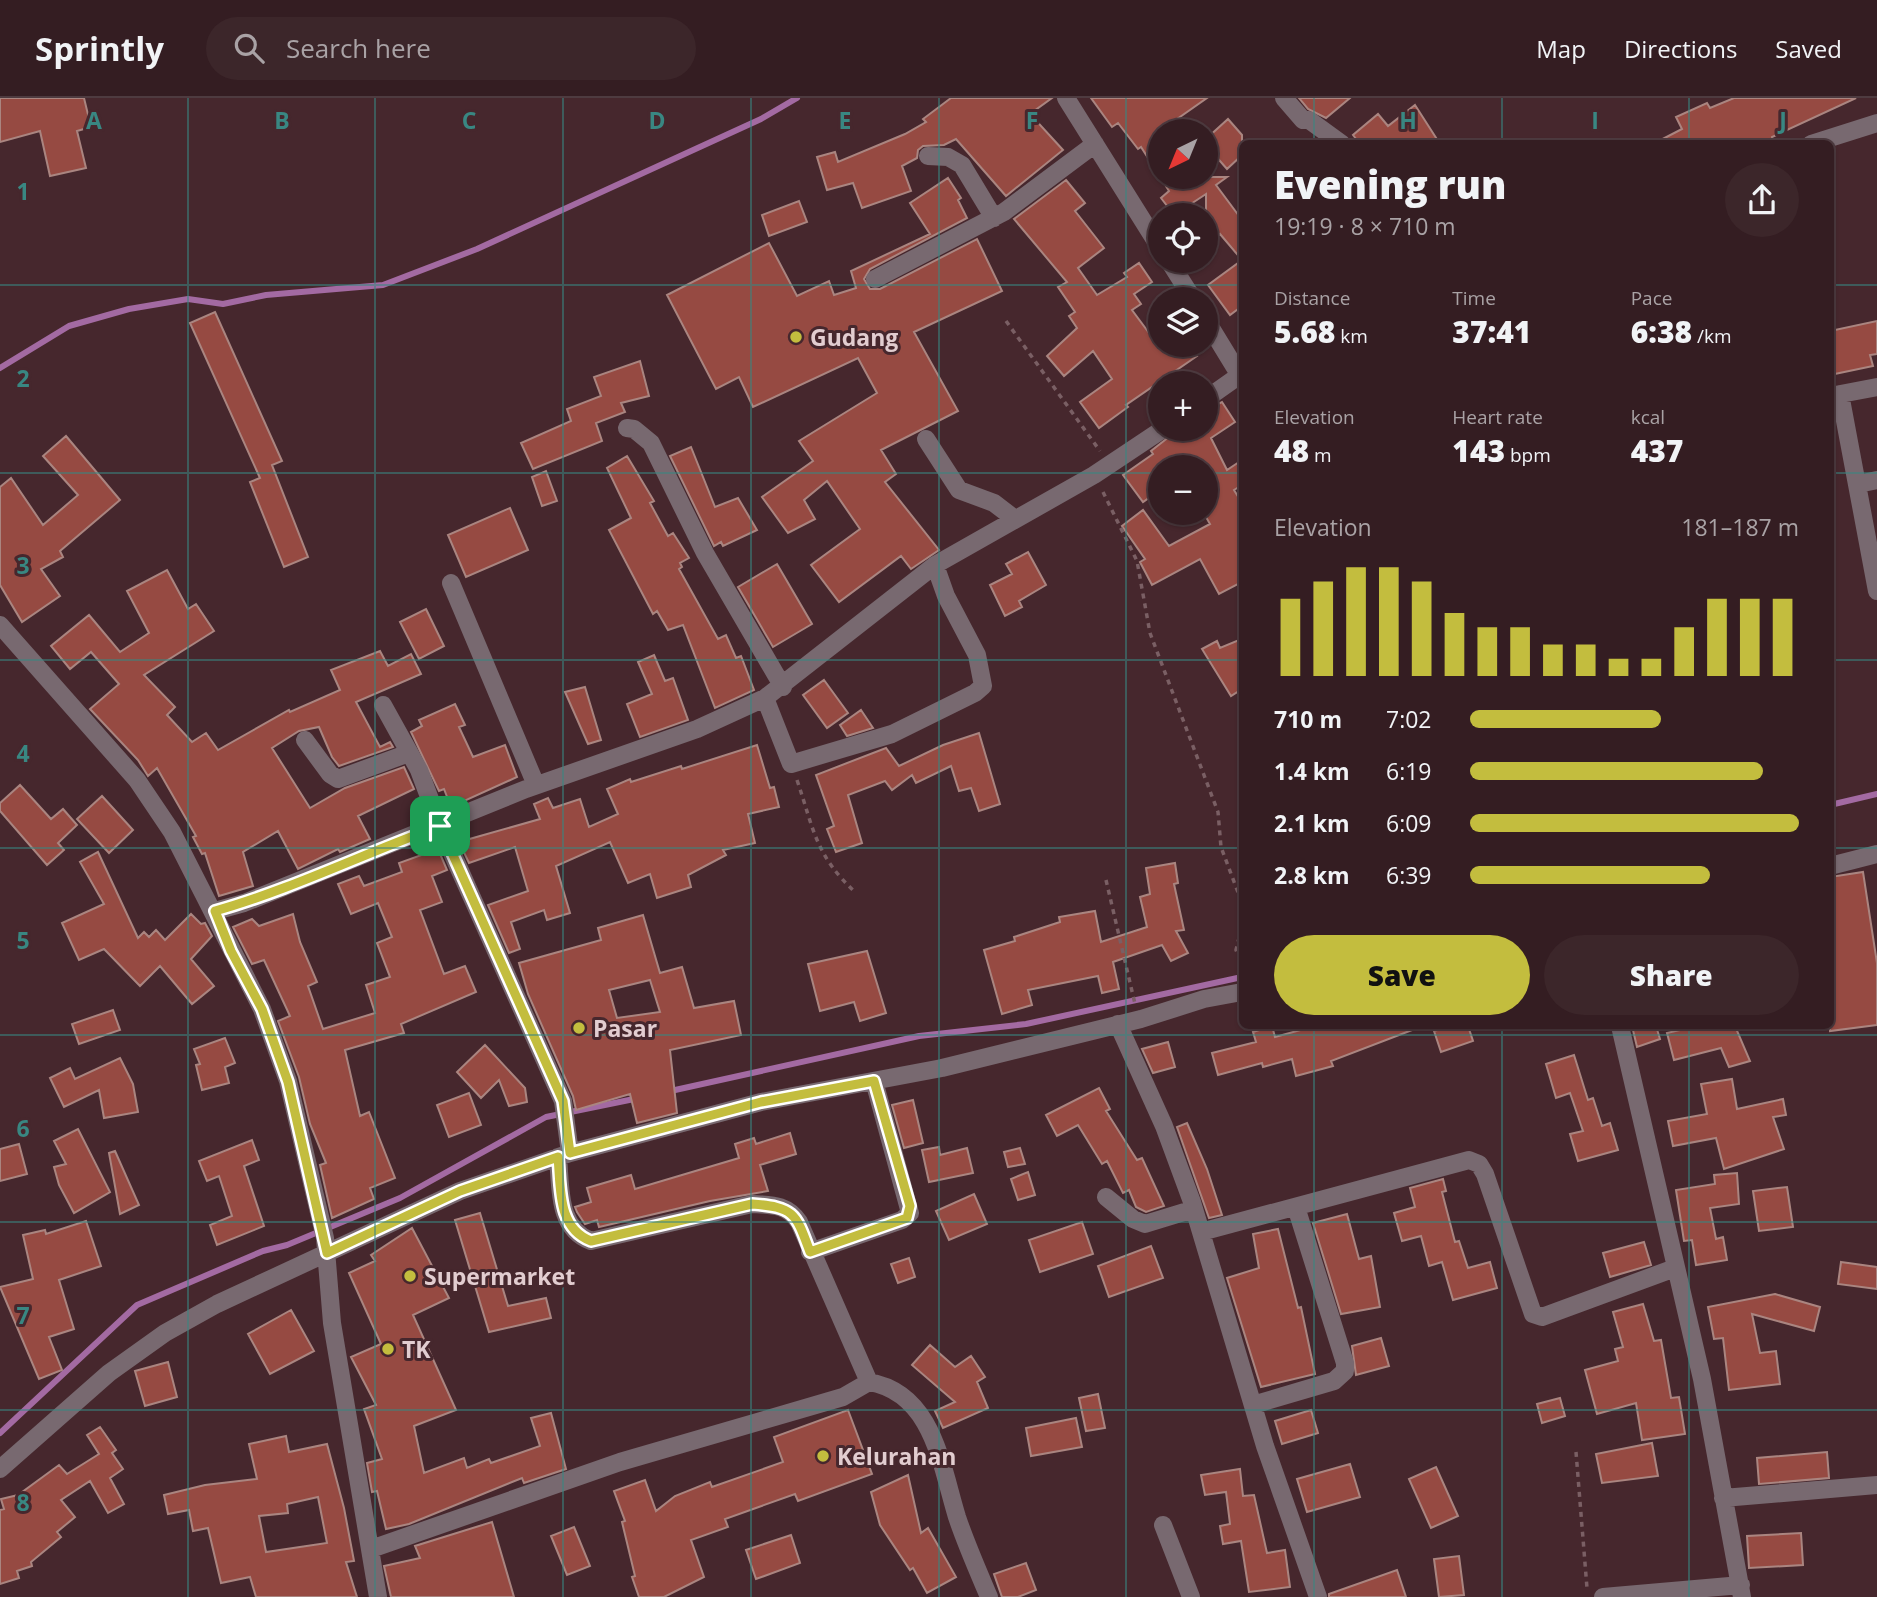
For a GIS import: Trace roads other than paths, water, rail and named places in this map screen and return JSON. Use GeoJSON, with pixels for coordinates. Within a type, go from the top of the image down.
{"type":"FeatureCollection","features":[{"type":"Feature","properties":{"kind":"street"},"geometry":{"type":"LineString","coordinates":[[1067,98],[1148,229]]}},
{"type":"Feature","properties":{"kind":"street"},"geometry":{"type":"LineString","coordinates":[[1284,98],[1295,114],[1303,120],[1309,120],[1336,140]]}},
{"type":"Feature","properties":{"kind":"street"},"geometry":{"type":"LineString","coordinates":[[1824,140],[1877,123]]}},
{"type":"Feature","properties":{"kind":"street"},"geometry":{"type":"LineString","coordinates":[[875,279],[994,218],[1023,200],[1095,144]]}},
{"type":"Feature","properties":{"kind":"street"},"geometry":{"type":"LineString","coordinates":[[928,156],[948,157],[958,161],[994,218]]}},
{"type":"Feature","properties":{"kind":"street"},"geometry":{"type":"LineString","coordinates":[[1218,340],[1239,374]]}},
{"type":"Feature","properties":{"kind":"street"},"geometry":{"type":"LineString","coordinates":[[1218,391],[1239,378]]}},
{"type":"Feature","properties":{"kind":"street"},"geometry":{"type":"LineString","coordinates":[[1877,387],[1835,395],[1858,484],[1877,591]]}},
{"type":"Feature","properties":{"kind":"street"},"geometry":{"type":"LineString","coordinates":[[627,428],[643,435],[651,443],[705,553],[783,687]]}},
{"type":"Feature","properties":{"kind":"street"},"geometry":{"type":"LineString","coordinates":[[926,439],[959,490],[994,503],[1016,519]]}},
{"type":"Feature","properties":{"kind":"street"},"geometry":{"type":"LineString","coordinates":[[215,911],[244,903],[536,785],[697,729],[765,698],[783,687],[935,565],[1094,475],[1148,439]]}},
{"type":"Feature","properties":{"kind":"street"},"geometry":{"type":"LineString","coordinates":[[1858,484],[1877,480]]}},
{"type":"Feature","properties":{"kind":"street"},"geometry":{"type":"LineString","coordinates":[[765,698],[792,764],[892,734],[975,694],[983,686],[977,655],[946,596],[935,565]]}},
{"type":"Feature","properties":{"kind":"street"},"geometry":{"type":"LineString","coordinates":[[451,583],[536,785]]}},
{"type":"Feature","properties":{"kind":"street"},"geometry":{"type":"LineString","coordinates":[[0,625],[137,780],[172,832],[215,911],[231,951],[262,1009],[288,1082],[326,1246],[332,1323],[378,1597]]}},
{"type":"Feature","properties":{"kind":"street"},"geometry":{"type":"LineString","coordinates":[[383,705],[419,770],[440,826],[566,1110],[566,1222],[573,1231],[591,1241],[752,1204],[778,1206],[791,1212],[799,1222],[869,1382]]}},
{"type":"Feature","properties":{"kind":"street"},"geometry":{"type":"LineString","coordinates":[[305,740],[330,774],[338,779],[409,753]]}},
{"type":"Feature","properties":{"kind":"street"},"geometry":{"type":"LineString","coordinates":[[1834,865],[1877,853]]}},
{"type":"Feature","properties":{"kind":"street"},"geometry":{"type":"LineString","coordinates":[[0,1469],[109,1373],[165,1333],[326,1246],[460,1191],[564,1155],[761,1102],[942,1068],[1118,1024],[1205,999],[1239,993]]}},
{"type":"Feature","properties":{"kind":"street"},"geometry":{"type":"LineString","coordinates":[[1118,1024],[1122,1040],[1164,1126],[1194,1209],[1252,1405],[1318,1597]]}},
{"type":"Feature","properties":{"kind":"street"},"geometry":{"type":"LineString","coordinates":[[1603,1597],[1742,1591],[1702,1378],[1621,1029]]}},
{"type":"Feature","properties":{"kind":"street"},"geometry":{"type":"LineString","coordinates":[[810,1252],[902,1220],[910,1213],[874,1081]]}},
{"type":"Feature","properties":{"kind":"street"},"geometry":{"type":"LineString","coordinates":[[1201,1232],[1469,1160],[1479,1164],[1485,1174],[1533,1314],[1542,1317],[1675,1268]]}},
{"type":"Feature","properties":{"kind":"street"},"geometry":{"type":"LineString","coordinates":[[1106,1197],[1138,1223],[1144,1224],[1194,1209]]}},
{"type":"Feature","properties":{"kind":"street"},"geometry":{"type":"LineString","coordinates":[[1252,1405],[1334,1381],[1345,1371],[1345,1363],[1296,1207]]}},
{"type":"Feature","properties":{"kind":"street"},"geometry":{"type":"LineString","coordinates":[[371,1549],[620,1462],[844,1396],[869,1382],[900,1392],[932,1432],[958,1519],[988,1597]]}},
{"type":"Feature","properties":{"kind":"street"},"geometry":{"type":"LineString","coordinates":[[1723,1498],[1877,1485]]}},
{"type":"Feature","properties":{"kind":"street"},"geometry":{"type":"LineString","coordinates":[[1163,1525],[1191,1597]]}},
{"type":"Feature","properties":{"kind":"waterway"},"geometry":{"type":"LineString","coordinates":[[0,368],[69,326],[129,309],[188,299],[223,304],[266,295],[383,285],[477,249],[761,119],[797,98]]}},
{"type":"Feature","properties":{"kind":"waterway"},"geometry":{"type":"LineString","coordinates":[[1834,804],[1877,794]]}},
{"type":"Feature","properties":{"kind":"waterway"},"geometry":{"type":"LineString","coordinates":[[666,1092],[919,1036],[1026,1024],[1239,978]]}},
{"type":"Feature","properties":{"kind":"waterway"},"geometry":{"type":"LineString","coordinates":[[0,1433],[137,1305],[263,1251],[287,1245],[400,1198],[546,1117],[639,1098]]}},
{"type":"Feature","properties":{"kind":"place","name":"Gudang"},"geometry":{"type":"Point","coordinates":[796,337]}},
{"type":"Feature","properties":{"kind":"place","name":"Pasar"},"geometry":{"type":"Point","coordinates":[579,1028]}},
{"type":"Feature","properties":{"kind":"place","name":"Supermarket"},"geometry":{"type":"Point","coordinates":[410,1276]}},
{"type":"Feature","properties":{"kind":"place","name":"TK"},"geometry":{"type":"Point","coordinates":[388,1349]}},
{"type":"Feature","properties":{"kind":"place","name":"Kelurahan"},"geometry":{"type":"Point","coordinates":[823,1456]}}]}
